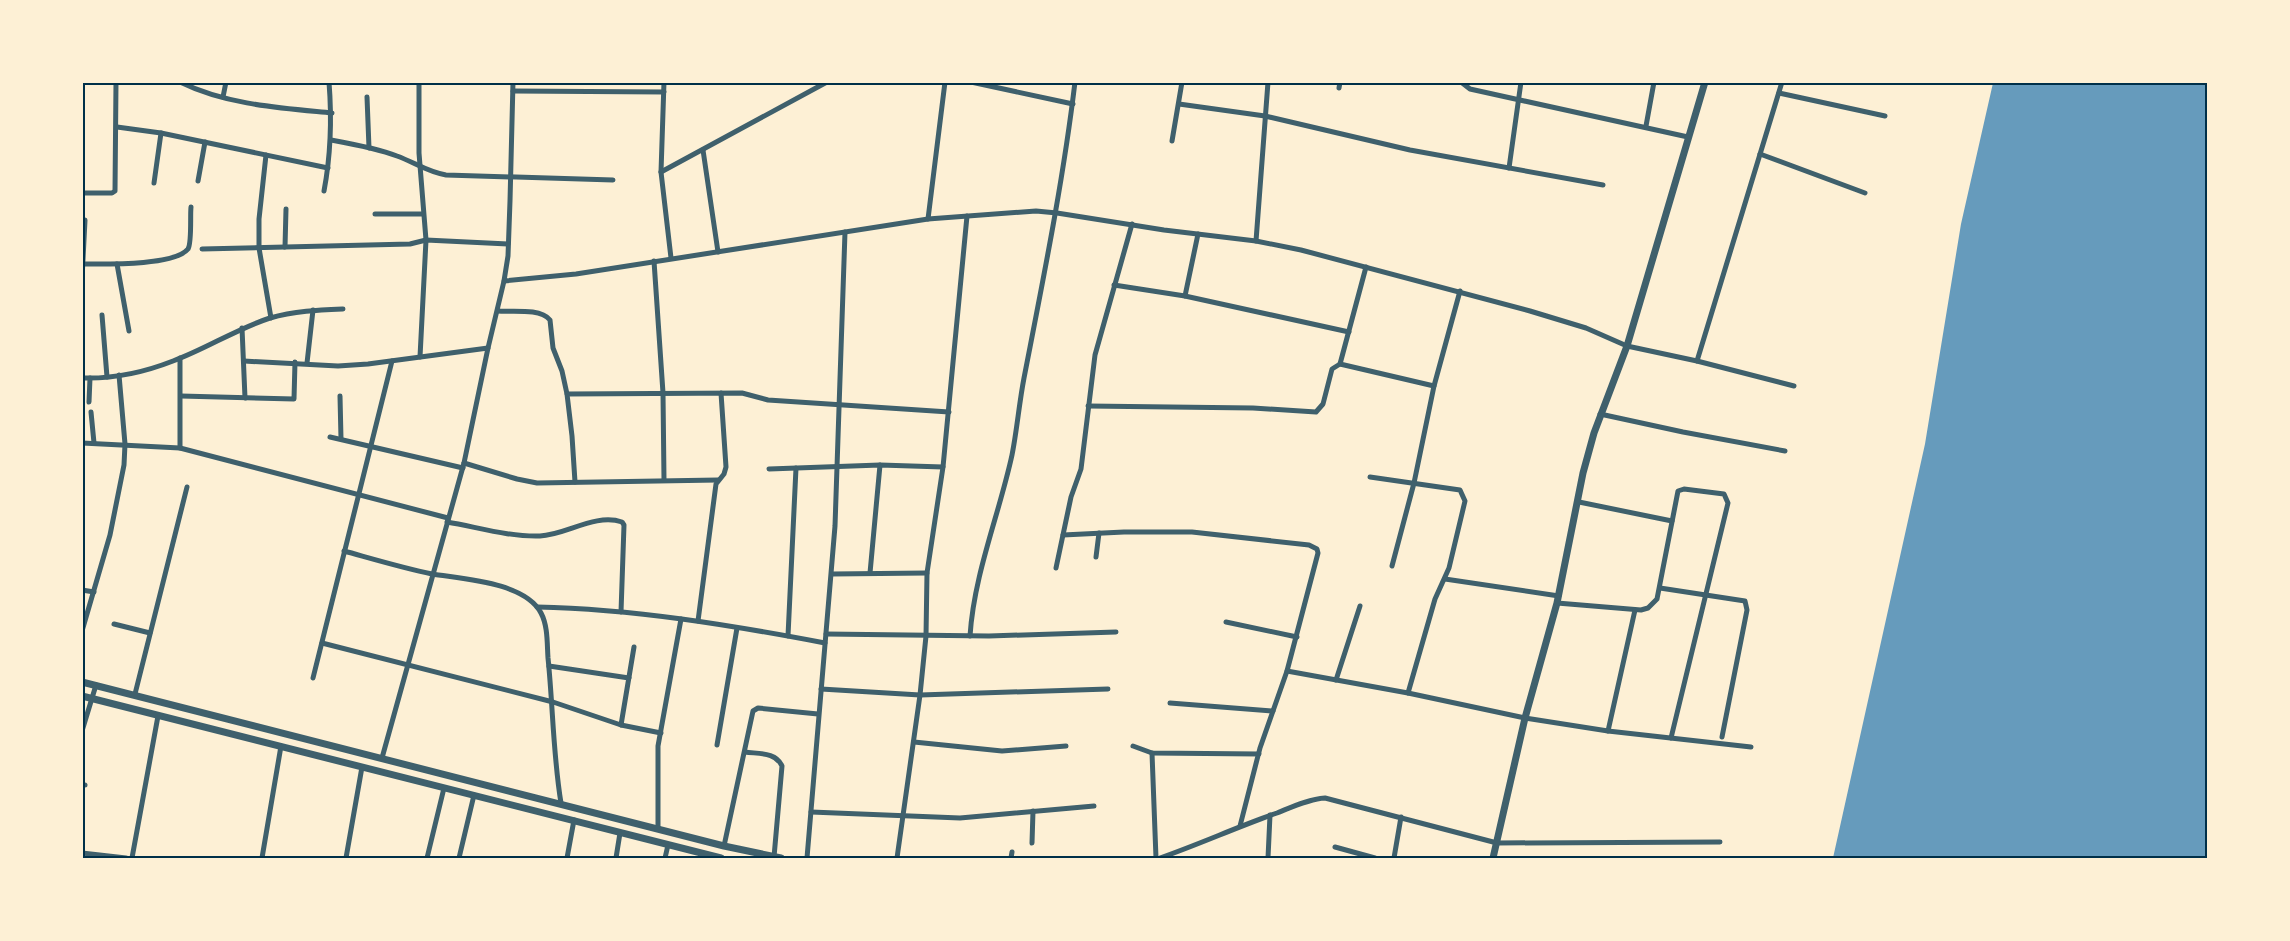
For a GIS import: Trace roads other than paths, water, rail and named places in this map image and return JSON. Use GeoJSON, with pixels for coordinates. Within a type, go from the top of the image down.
{"type":"FeatureCollection","features":[{"type":"Feature","properties":{"kind":"street"},"geometry":{"type":"LineString","coordinates":[[82,193],[112,193],[115,191],[116,82]]}},
{"type":"Feature","properties":{"kind":"street"},"geometry":{"type":"LineString","coordinates":[[180,82],[243,102],[332,113]]}},
{"type":"Feature","properties":{"kind":"street"},"geometry":{"type":"LineString","coordinates":[[223,97],[226,82]]}},
{"type":"Feature","properties":{"kind":"street"},"geometry":{"type":"LineString","coordinates":[[324,191],[331,140],[332,113],[329,82]]}},
{"type":"Feature","properties":{"kind":"street"},"geometry":{"type":"LineString","coordinates":[[382,758],[406,664],[463,466],[504,281],[508,244],[513,82]]}},
{"type":"Feature","properties":{"kind":"street"},"geometry":{"type":"LineString","coordinates":[[664,82],[661,172],[671,258]]}},
{"type":"Feature","properties":{"kind":"street"},"geometry":{"type":"LineString","coordinates":[[661,172],[827,82]]}},
{"type":"Feature","properties":{"kind":"street"},"geometry":{"type":"LineString","coordinates":[[928,219],[945,82]]}},
{"type":"Feature","properties":{"kind":"street"},"geometry":{"type":"LineString","coordinates":[[971,82],[1072,104]]}},
{"type":"Feature","properties":{"kind":"street"},"geometry":{"type":"LineString","coordinates":[[970,636],[974,597],[1014,446],[1023,381],[1057,213],[1075,82]]}},
{"type":"Feature","properties":{"kind":"street"},"geometry":{"type":"LineString","coordinates":[[1172,141],[1182,82]]}},
{"type":"Feature","properties":{"kind":"street"},"geometry":{"type":"LineString","coordinates":[[1256,241],[1268,82]]}},
{"type":"Feature","properties":{"kind":"street"},"geometry":{"type":"LineString","coordinates":[[1461,82],[1470,89],[1688,137]]}},
{"type":"Feature","properties":{"kind":"street"},"geometry":{"type":"LineString","coordinates":[[1509,168],[1521,82]]}},
{"type":"Feature","properties":{"kind":"street"},"geometry":{"type":"LineString","coordinates":[[1646,126],[1654,82]]}},
{"type":"Feature","properties":{"kind":"street"},"geometry":{"type":"LineString","coordinates":[[1697,361],[1782,82]]}},
{"type":"Feature","properties":{"kind":"street"},"geometry":{"type":"LineString","coordinates":[[419,83],[419,153],[422,169],[422,214],[426,240],[420,357]]}},
{"type":"Feature","properties":{"kind":"street"},"geometry":{"type":"LineString","coordinates":[[1493,858],[1525,718],[1558,600],[1583,473],[1600,414],[1627,346],[1704,83]]}},
{"type":"Feature","properties":{"kind":"street"},"geometry":{"type":"LineString","coordinates":[[513,91],[663,92]]}},
{"type":"Feature","properties":{"kind":"street"},"geometry":{"type":"LineString","coordinates":[[1779,93],[1885,116]]}},
{"type":"Feature","properties":{"kind":"street"},"geometry":{"type":"LineString","coordinates":[[367,97],[369,148]]}},
{"type":"Feature","properties":{"kind":"street"},"geometry":{"type":"LineString","coordinates":[[1179,104],[1265,116],[1410,150],[1603,184]]}},
{"type":"Feature","properties":{"kind":"street"},"geometry":{"type":"LineString","coordinates":[[117,127],[161,133],[328,168]]}},
{"type":"Feature","properties":{"kind":"street"},"geometry":{"type":"LineString","coordinates":[[154,183],[161,133]]}},
{"type":"Feature","properties":{"kind":"street"},"geometry":{"type":"LineString","coordinates":[[331,140],[399,156],[432,173],[455,176],[614,180]]}},
{"type":"Feature","properties":{"kind":"street"},"geometry":{"type":"LineString","coordinates":[[198,181],[205,142]]}},
{"type":"Feature","properties":{"kind":"street"},"geometry":{"type":"LineString","coordinates":[[703,150],[718,252]]}},
{"type":"Feature","properties":{"kind":"street"},"geometry":{"type":"LineString","coordinates":[[1760,154],[1865,194]]}},
{"type":"Feature","properties":{"kind":"street"},"geometry":{"type":"LineString","coordinates":[[266,155],[259,219],[259,248],[272,318]]}},
{"type":"Feature","properties":{"kind":"street"},"geometry":{"type":"LineString","coordinates":[[83,264],[142,263],[188,249],[191,207]]}},
{"type":"Feature","properties":{"kind":"street"},"geometry":{"type":"LineString","coordinates":[[285,247],[286,209]]}},
{"type":"Feature","properties":{"kind":"street"},"geometry":{"type":"LineString","coordinates":[[504,281],[576,274],[928,219],[1036,212],[1057,213],[1256,241],[1460,291],[1586,328],[1627,346],[1794,386]]}},
{"type":"Feature","properties":{"kind":"street"},"geometry":{"type":"LineString","coordinates":[[375,214],[422,214]]}},
{"type":"Feature","properties":{"kind":"street"},"geometry":{"type":"LineString","coordinates":[[897,858],[920,694],[926,636],[927,573],[943,467],[967,216]]}},
{"type":"Feature","properties":{"kind":"street"},"geometry":{"type":"LineString","coordinates":[[82,279],[85,220]]}},
{"type":"Feature","properties":{"kind":"street"},"geometry":{"type":"LineString","coordinates":[[1056,568],[1071,497],[1081,469],[1095,355],[1132,225]]}},
{"type":"Feature","properties":{"kind":"street"},"geometry":{"type":"LineString","coordinates":[[807,858],[832,574],[845,232]]}},
{"type":"Feature","properties":{"kind":"street"},"geometry":{"type":"LineString","coordinates":[[1185,296],[1198,234]]}},
{"type":"Feature","properties":{"kind":"street"},"geometry":{"type":"LineString","coordinates":[[202,249],[410,244],[426,240],[508,244]]}},
{"type":"Feature","properties":{"kind":"street"},"geometry":{"type":"LineString","coordinates":[[654,261],[663,393],[664,480]]}},
{"type":"Feature","properties":{"kind":"street"},"geometry":{"type":"LineString","coordinates":[[117,264],[129,331]]}},
{"type":"Feature","properties":{"kind":"street"},"geometry":{"type":"LineString","coordinates":[[1088,406],[1253,408],[1316,412],[1323,404],[1332,369],[1340,364],[1366,267]]}},
{"type":"Feature","properties":{"kind":"street"},"geometry":{"type":"LineString","coordinates":[[1114,285],[1185,296],[1348,332]]}},
{"type":"Feature","properties":{"kind":"street"},"geometry":{"type":"LineString","coordinates":[[1392,566],[1414,483],[1434,386],[1460,291]]}},
{"type":"Feature","properties":{"kind":"street"},"geometry":{"type":"LineString","coordinates":[[82,378],[119,375],[180,358],[242,328],[272,318],[314,310],[343,309]]}},
{"type":"Feature","properties":{"kind":"street"},"geometry":{"type":"LineString","coordinates":[[307,363],[314,310]]}},
{"type":"Feature","properties":{"kind":"street"},"geometry":{"type":"LineString","coordinates":[[498,311],[537,313],[547,316],[552,325],[553,348],[562,371],[567,394],[575,482]]}},
{"type":"Feature","properties":{"kind":"street"},"geometry":{"type":"LineString","coordinates":[[102,315],[107,377]]}},
{"type":"Feature","properties":{"kind":"street"},"geometry":{"type":"LineString","coordinates":[[242,328],[244,398]]}},
{"type":"Feature","properties":{"kind":"street"},"geometry":{"type":"LineString","coordinates":[[244,361],[338,366],[488,348]]}},
{"type":"Feature","properties":{"kind":"street"},"geometry":{"type":"LineString","coordinates":[[180,358],[180,448]]}},
{"type":"Feature","properties":{"kind":"street"},"geometry":{"type":"LineString","coordinates":[[313,678],[392,361]]}},
{"type":"Feature","properties":{"kind":"street"},"geometry":{"type":"LineString","coordinates":[[181,396],[294,399],[295,362]]}},
{"type":"Feature","properties":{"kind":"street"},"geometry":{"type":"LineString","coordinates":[[1340,364],[1434,386]]}},
{"type":"Feature","properties":{"kind":"street"},"geometry":{"type":"LineString","coordinates":[[82,631],[110,535],[124,465],[125,444],[119,375]]}},
{"type":"Feature","properties":{"kind":"street"},"geometry":{"type":"LineString","coordinates":[[89,402],[90,378]]}},
{"type":"Feature","properties":{"kind":"street"},"geometry":{"type":"LineString","coordinates":[[698,621],[718,480],[724,474],[726,466],[722,393]]}},
{"type":"Feature","properties":{"kind":"street"},"geometry":{"type":"LineString","coordinates":[[567,394],[742,393],[768,400],[949,412]]}},
{"type":"Feature","properties":{"kind":"street"},"geometry":{"type":"LineString","coordinates":[[340,396],[340,439]]}},
{"type":"Feature","properties":{"kind":"street"},"geometry":{"type":"LineString","coordinates":[[91,412],[94,443]]}},
{"type":"Feature","properties":{"kind":"street"},"geometry":{"type":"LineString","coordinates":[[1600,414],[1785,451]]}},
{"type":"Feature","properties":{"kind":"street"},"geometry":{"type":"LineString","coordinates":[[330,437],[527,481],[718,480]]}},
{"type":"Feature","properties":{"kind":"street"},"geometry":{"type":"LineString","coordinates":[[82,443],[180,448],[448,520],[519,535],[556,534],[597,521],[622,522],[624,552],[621,612]]}},
{"type":"Feature","properties":{"kind":"street"},"geometry":{"type":"LineString","coordinates":[[769,469],[880,465],[943,467]]}},
{"type":"Feature","properties":{"kind":"street"},"geometry":{"type":"LineString","coordinates":[[870,573],[880,465]]}},
{"type":"Feature","properties":{"kind":"street"},"geometry":{"type":"LineString","coordinates":[[788,636],[796,468]]}},
{"type":"Feature","properties":{"kind":"street"},"geometry":{"type":"LineString","coordinates":[[1370,477],[1460,490],[1465,501],[1452,556],[1445,579],[1435,599],[1408,693]]}},
{"type":"Feature","properties":{"kind":"street"},"geometry":{"type":"LineString","coordinates":[[135,694],[187,487]]}},
{"type":"Feature","properties":{"kind":"street"},"geometry":{"type":"LineString","coordinates":[[1445,579],[1558,600],[1635,610],[1648,608],[1657,598],[1660,588],[1672,521],[1681,489],[1724,494],[1728,500],[1671,738]]}},
{"type":"Feature","properties":{"kind":"street"},"geometry":{"type":"LineString","coordinates":[[1578,502],[1672,521]]}},
{"type":"Feature","properties":{"kind":"street"},"geometry":{"type":"LineString","coordinates":[[1063,536],[1099,533],[1192,532],[1309,545],[1317,549],[1318,553],[1297,637],[1259,754],[1240,826]]}},
{"type":"Feature","properties":{"kind":"street"},"geometry":{"type":"LineString","coordinates":[[1096,557],[1099,533]]}},
{"type":"Feature","properties":{"kind":"street"},"geometry":{"type":"LineString","coordinates":[[344,551],[432,574],[502,587],[525,598],[537,607],[545,625],[553,702],[554,755],[561,803]]}},
{"type":"Feature","properties":{"kind":"street"},"geometry":{"type":"LineString","coordinates":[[832,574],[927,573]]}},
{"type":"Feature","properties":{"kind":"street"},"geometry":{"type":"LineString","coordinates":[[1660,588],[1745,601],[1748,606],[1722,737]]}},
{"type":"Feature","properties":{"kind":"street"},"geometry":{"type":"LineString","coordinates":[[82,590],[94,592]]}},
{"type":"Feature","properties":{"kind":"street"},"geometry":{"type":"LineString","coordinates":[[1336,680],[1360,606]]}},
{"type":"Feature","properties":{"kind":"street"},"geometry":{"type":"LineString","coordinates":[[537,607],[577,608],[698,621],[825,643]]}},
{"type":"Feature","properties":{"kind":"street"},"geometry":{"type":"LineString","coordinates":[[1608,731],[1635,610]]}},
{"type":"Feature","properties":{"kind":"street"},"geometry":{"type":"LineString","coordinates":[[658,828],[658,764],[661,733],[681,619]]}},
{"type":"Feature","properties":{"kind":"street"},"geometry":{"type":"LineString","coordinates":[[1226,622],[1297,637]]}},
{"type":"Feature","properties":{"kind":"street"},"geometry":{"type":"LineString","coordinates":[[114,624],[150,633]]}},
{"type":"Feature","properties":{"kind":"street"},"geometry":{"type":"LineString","coordinates":[[717,745],[737,628]]}},
{"type":"Feature","properties":{"kind":"street"},"geometry":{"type":"LineString","coordinates":[[826,634],[970,636],[1116,632]]}},
{"type":"Feature","properties":{"kind":"street"},"geometry":{"type":"LineString","coordinates":[[322,643],[553,702],[621,725],[661,733]]}},
{"type":"Feature","properties":{"kind":"street"},"geometry":{"type":"LineString","coordinates":[[621,725],[634,647]]}},
{"type":"Feature","properties":{"kind":"street"},"geometry":{"type":"LineString","coordinates":[[549,666],[628,678]]}},
{"type":"Feature","properties":{"kind":"street"},"geometry":{"type":"LineString","coordinates":[[1287,671],[1408,693],[1525,718],[1608,731],[1751,747]]}},
{"type":"Feature","properties":{"kind":"street"},"geometry":{"type":"LineString","coordinates":[[82,681],[658,828],[724,846],[743,854],[778,858],[782,766],[780,760],[774,756],[745,752]]}},
{"type":"Feature","properties":{"kind":"street"},"geometry":{"type":"LineString","coordinates":[[82,731],[96,685]]}},
{"type":"Feature","properties":{"kind":"street"},"geometry":{"type":"LineString","coordinates":[[821,689],[920,694],[1108,689]]}},
{"type":"Feature","properties":{"kind":"street"},"geometry":{"type":"LineString","coordinates":[[82,696],[574,820],[704,856],[721,858]]}},
{"type":"Feature","properties":{"kind":"street"},"geometry":{"type":"LineString","coordinates":[[1170,703],[1273,711]]}},
{"type":"Feature","properties":{"kind":"street"},"geometry":{"type":"LineString","coordinates":[[724,846],[755,708],[818,714]]}},
{"type":"Feature","properties":{"kind":"street"},"geometry":{"type":"LineString","coordinates":[[132,858],[158,716]]}},
{"type":"Feature","properties":{"kind":"street"},"geometry":{"type":"LineString","coordinates":[[914,742],[1002,751],[1066,746]]}},
{"type":"Feature","properties":{"kind":"street"},"geometry":{"type":"LineString","coordinates":[[262,858],[281,746]]}},
{"type":"Feature","properties":{"kind":"street"},"geometry":{"type":"LineString","coordinates":[[1133,746],[1152,753],[1259,754]]}},
{"type":"Feature","properties":{"kind":"street"},"geometry":{"type":"LineString","coordinates":[[1152,753],[1158,858],[1317,798],[1325,798],[1497,843],[1720,842]]}},
{"type":"Feature","properties":{"kind":"street"},"geometry":{"type":"LineString","coordinates":[[346,858],[362,767]]}},
{"type":"Feature","properties":{"kind":"street"},"geometry":{"type":"LineString","coordinates":[[427,858],[444,788]]}},
{"type":"Feature","properties":{"kind":"street"},"geometry":{"type":"LineString","coordinates":[[459,858],[474,795]]}},
{"type":"Feature","properties":{"kind":"street"},"geometry":{"type":"LineString","coordinates":[[811,812],[960,818],[1094,806]]}},
{"type":"Feature","properties":{"kind":"street"},"geometry":{"type":"LineString","coordinates":[[1032,843],[1033,811]]}},
{"type":"Feature","properties":{"kind":"street"},"geometry":{"type":"LineString","coordinates":[[1268,858],[1270,815]]}},
{"type":"Feature","properties":{"kind":"street"},"geometry":{"type":"LineString","coordinates":[[1394,858],[1401,817]]}},
{"type":"Feature","properties":{"kind":"street"},"geometry":{"type":"LineString","coordinates":[[567,858],[574,820]]}},
{"type":"Feature","properties":{"kind":"street"},"geometry":{"type":"LineString","coordinates":[[615,858],[620,833]]}},
{"type":"Feature","properties":{"kind":"street"},"geometry":{"type":"LineString","coordinates":[[665,858],[668,845]]}},
{"type":"Feature","properties":{"kind":"street"},"geometry":{"type":"LineString","coordinates":[[1335,848],[1376,858]]}},
{"type":"Feature","properties":{"kind":"street"},"geometry":{"type":"LineString","coordinates":[[82,854],[126,858]]}},
{"type":"Feature","properties":{"kind":"water"},"geometry":{"type":"Polygon","coordinates":[[[1993,83],[2207,83],[2207,858],[1833,858],[1925,444],[1961,224],[1993,83]]]}}]}
